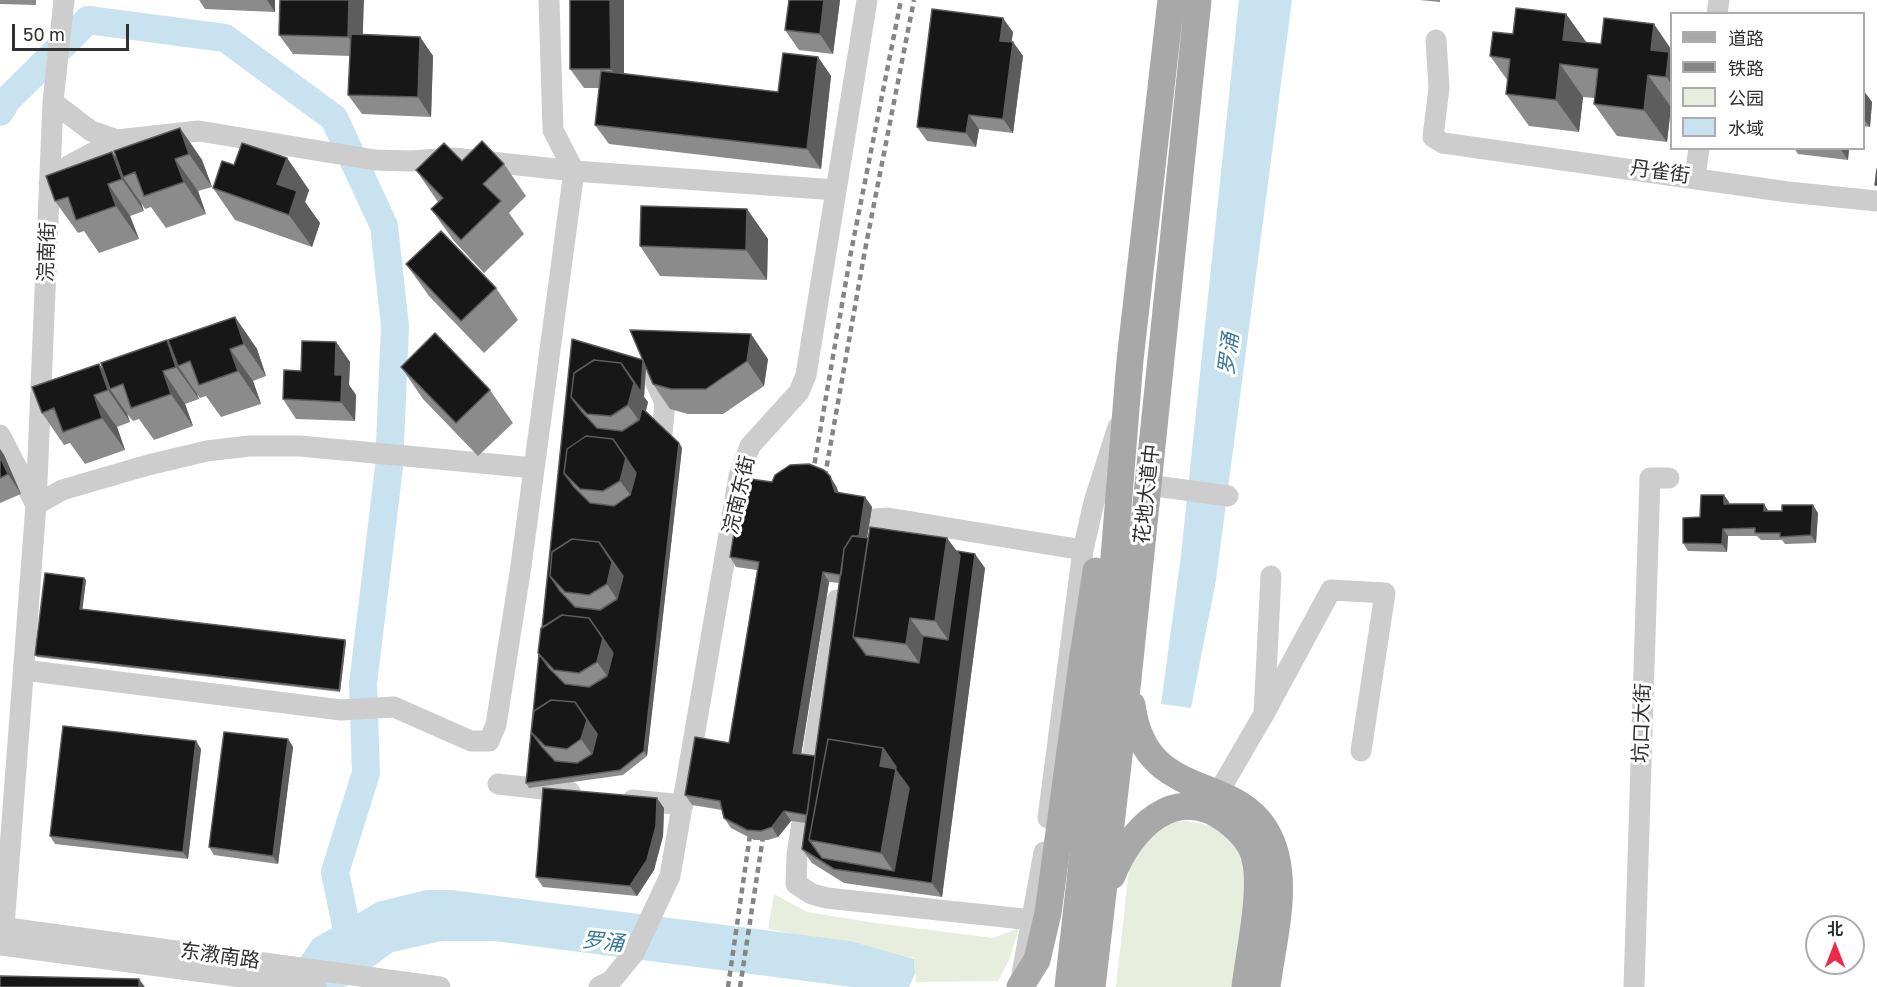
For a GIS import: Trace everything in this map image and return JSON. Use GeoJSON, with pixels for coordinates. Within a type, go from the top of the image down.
{"type":"FeatureCollection","features":[{"type":"Feature","properties":{"kind":"main road","name":"花地大道中"},"geometry":{"type":"LineString","coordinates":[[1068,987],[1108,631],[1130,360],[1170,0]]}},
{"type":"Feature","properties":{"kind":"main road","name":"花地大道中"},"geometry":{"type":"LineString","coordinates":[[1092,987],[1128,680],[1198,0]]}},
{"type":"Feature","properties":{"kind":"main road"},"geometry":{"type":"LineString","coordinates":[[1020,987],[1036,960],[1048,913],[1083,656],[1130,360]]}},
{"type":"Feature","properties":{"kind":"main road"},"geometry":{"type":"LineString","coordinates":[[1128,680],[1134,721],[1149,754],[1192,795],[1255,814],[1269,835],[1276,855],[1278,896],[1267,987]]}},
{"type":"Feature","properties":{"kind":"main road"},"geometry":{"type":"LineString","coordinates":[[1100,908],[1115,867],[1136,832],[1163,812],[1192,795]]}},
{"type":"Feature","properties":{"kind":"main road"},"geometry":{"type":"LineString","coordinates":[[1219,804],[1241,831],[1255,859],[1257,885],[1245,987]]}},
{"type":"Feature","properties":{"kind":"street","name":"浣南街"},"geometry":{"type":"LineString","coordinates":[[2,933],[36,505],[53,102],[64,0]]}},
{"type":"Feature","properties":{"kind":"street"},"geometry":{"type":"LineString","coordinates":[[24,670],[341,710],[394,707],[471,741],[489,741],[496,725],[574,171],[553,130],[549,0]]}},
{"type":"Feature","properties":{"kind":"street","name":"浣南东街"},"geometry":{"type":"LineString","coordinates":[[599,987],[611,981],[634,953],[660,900],[676,851],[739,476],[750,447],[799,392],[806,375],[867,0]]}},
{"type":"Feature","properties":{"kind":"street","name":"丹雀街"},"geometry":{"type":"LineString","coordinates":[[1436,40],[1439,88],[1433,137],[1443,143],[1877,201]]}},
{"type":"Feature","properties":{"kind":"street"},"geometry":{"type":"LineString","coordinates":[[53,102],[91,131],[117,140]]}},
{"type":"Feature","properties":{"kind":"street"},"geometry":{"type":"LineString","coordinates":[[49,183],[70,165],[117,140],[199,131],[375,160],[410,162],[454,158],[574,171],[836,190]]}},
{"type":"Feature","properties":{"kind":"street"},"geometry":{"type":"LineString","coordinates":[[1695,177],[1699,150]]}},
{"type":"Feature","properties":{"kind":"street"},"geometry":{"type":"LineString","coordinates":[[636,362],[646,365],[659,387],[664,403],[658,473]]}},
{"type":"Feature","properties":{"kind":"street"},"geometry":{"type":"LineString","coordinates":[[1020,987],[1045,845],[1083,550],[1094,502],[1121,416]]}},
{"type":"Feature","properties":{"kind":"street"},"geometry":{"type":"LineString","coordinates":[[0,435],[36,505],[62,490],[87,482],[207,451],[249,446],[331,449],[534,468]]}},
{"type":"Feature","properties":{"kind":"street","name":"坑口大街"},"geometry":{"type":"LineString","coordinates":[[1634,987],[1650,478],[1669,478]]}},
{"type":"Feature","properties":{"kind":"street"},"geometry":{"type":"LineString","coordinates":[[1148,485],[1228,496]]}},
{"type":"Feature","properties":{"kind":"street"},"geometry":{"type":"LineString","coordinates":[[844,557],[852,535],[862,520],[888,518],[1083,550]]}},
{"type":"Feature","properties":{"kind":"street"},"geometry":{"type":"LineString","coordinates":[[1264,714],[1271,576]]}},
{"type":"Feature","properties":{"kind":"street"},"geometry":{"type":"LineString","coordinates":[[840,580],[797,855],[796,884],[812,894],[856,902],[1032,920]]}},
{"type":"Feature","properties":{"kind":"street"},"geometry":{"type":"LineString","coordinates":[[1219,804],[1264,714],[1331,590],[1385,593],[1361,752]]}},
{"type":"Feature","properties":{"kind":"street"},"geometry":{"type":"LineString","coordinates":[[529,788],[531,764]]}},
{"type":"Feature","properties":{"kind":"street"},"geometry":{"type":"LineString","coordinates":[[498,784],[588,794]]}},
{"type":"Feature","properties":{"kind":"street"},"geometry":{"type":"LineString","coordinates":[[612,797],[683,805]]}},
{"type":"Feature","properties":{"kind":"street"},"geometry":{"type":"LineString","coordinates":[[845,883],[856,902]]}},
{"type":"Feature","properties":{"kind":"street","name":"东漖南路"},"geometry":{"type":"LineString","coordinates":[[2,933],[244,978],[316,987]]}},
{"type":"Feature","properties":{"kind":"street","name":"东漖南路"},"geometry":{"type":"LineString","coordinates":[[244,978],[288,965],[440,987]]}},
{"type":"Feature","properties":{"kind":"green space"},"geometry":{"type":"Polygon","coordinates":[[[1185,821],[1202,824],[1227,834],[1234,839],[1244,853],[1247,865],[1246,899],[1233,987],[1116,987],[1130,859],[1160,824],[1185,821]]]}},
{"type":"Feature","properties":{"kind":"green space"},"geometry":{"type":"Polygon","coordinates":[[[774,894],[807,912],[875,923],[993,938],[1019,928],[1009,960],[998,981],[916,982],[914,958],[768,929],[774,894]]]}},
{"type":"Feature","properties":{"kind":"water","name":"罗涌"},"geometry":{"type":"Polygon","coordinates":[[[1239,0],[1292,0],[1216,580],[1191,708],[1161,704],[1181,555],[1239,0]]]}},
{"type":"Feature","properties":{"kind":"water","name":"罗涌"},"geometry":{"type":"Polygon","coordinates":[[[426,890],[452,890],[850,941],[914,959],[915,974],[909,987],[852,987],[494,941],[442,941],[393,952],[345,987],[281,987],[313,939],[377,902],[426,890]]]}},
{"type":"Feature","properties":{"kind":"building"},"geometry":{"type":"Polygon","coordinates":[[[280,0],[349,0],[348,37],[279,35],[280,0]]]}},
{"type":"Feature","properties":{"kind":"building"},"geometry":{"type":"Polygon","coordinates":[[[570,0],[610,0],[611,69],[570,69],[570,0]]]}},
{"type":"Feature","properties":{"kind":"building"},"geometry":{"type":"Polygon","coordinates":[[[789,0],[824,0],[820,34],[785,30],[789,0]]]}},
{"type":"Feature","properties":{"kind":"building"},"geometry":{"type":"Polygon","coordinates":[[[1516,8],[1566,14],[1563,40],[1601,44],[1604,18],[1654,24],[1651,50],[1669,52],[1666,77],[1648,75],[1644,110],[1594,104],[1598,69],[1560,64],[1556,100],[1506,94],[1510,59],[1490,56],[1493,32],[1513,34],[1516,8]]]}},
{"type":"Feature","properties":{"kind":"building"},"geometry":{"type":"Polygon","coordinates":[[[932,9],[1003,18],[1000,41],[1013,42],[1003,119],[969,115],[966,133],[917,127],[932,9]]]}},
{"type":"Feature","properties":{"kind":"building"},"geometry":{"type":"Polygon","coordinates":[[[351,34],[420,37],[418,97],[348,95],[351,34]]]}},
{"type":"Feature","properties":{"kind":"building"},"geometry":{"type":"Polygon","coordinates":[[[783,53],[818,57],[807,149],[595,125],[601,71],[778,92],[783,53]]]}},
{"type":"Feature","properties":{"kind":"building"},"geometry":{"type":"Polygon","coordinates":[[[180,128],[189,154],[175,159],[184,182],[144,196],[135,172],[123,177],[114,151],[180,128]]]}},
{"type":"Feature","properties":{"kind":"building"},"geometry":{"type":"Polygon","coordinates":[[[482,141],[504,164],[483,184],[501,201],[461,240],[431,209],[443,198],[416,170],[444,143],[462,161],[482,141]]]}},
{"type":"Feature","properties":{"kind":"building"},"geometry":{"type":"Polygon","coordinates":[[[242,143],[287,158],[277,184],[297,191],[289,215],[213,188],[222,161],[234,165],[242,143]]]}},
{"type":"Feature","properties":{"kind":"building"},"geometry":{"type":"Polygon","coordinates":[[[112,152],[122,179],[108,184],[116,206],[76,220],[68,197],[55,201],[46,176],[112,152]]]}},
{"type":"Feature","properties":{"kind":"building"},"geometry":{"type":"Polygon","coordinates":[[[641,206],[747,209],[746,250],[640,246],[641,206]]]}},
{"type":"Feature","properties":{"kind":"building"},"geometry":{"type":"Polygon","coordinates":[[[441,231],[496,288],[461,321],[406,264],[441,231]]]}},
{"type":"Feature","properties":{"kind":"building"},"geometry":{"type":"Polygon","coordinates":[[[235,317],[244,344],[230,349],[238,371],[199,385],[190,361],[178,366],[168,340],[235,317]]]}},
{"type":"Feature","properties":{"kind":"building"},"geometry":{"type":"Polygon","coordinates":[[[630,330],[751,334],[747,361],[706,389],[671,389],[653,384],[630,330]]]}},
{"type":"Feature","properties":{"kind":"building"},"geometry":{"type":"Polygon","coordinates":[[[435,333],[490,390],[456,423],[401,367],[435,333]]]}},
{"type":"Feature","properties":{"kind":"building"},"geometry":{"type":"Polygon","coordinates":[[[572,339],[643,360],[641,392],[621,363],[594,360],[574,373],[571,397],[597,428],[622,431],[639,420],[642,408],[679,443],[644,751],[620,770],[526,783],[531,732],[555,761],[577,763],[592,754],[597,734],[575,702],[551,700],[534,711],[531,729],[539,654],[565,684],[589,687],[607,676],[613,653],[589,618],[562,615],[542,628],[572,339]],[[586,436],[567,449],[564,473],[590,503],[614,506],[630,495],[636,473],[613,439],[586,436]],[[572,539],[552,552],[550,576],[575,607],[600,610],[617,599],[623,576],[599,542],[572,539]]]}},
{"type":"Feature","properties":{"kind":"building"},"geometry":{"type":"Polygon","coordinates":[[[167,340],[176,367],[163,371],[171,394],[131,408],[123,384],[110,389],[101,363],[167,340]]]}},
{"type":"Feature","properties":{"kind":"building"},"geometry":{"type":"Polygon","coordinates":[[[302,341],[336,342],[335,375],[342,375],[341,402],[283,399],[284,370],[301,371],[302,341]]]}},
{"type":"Feature","properties":{"kind":"building"},"geometry":{"type":"Polygon","coordinates":[[[594,360],[621,363],[634,383],[628,405],[611,416],[587,414],[571,397],[574,373],[594,360]]]}},
{"type":"Feature","properties":{"kind":"building"},"geometry":{"type":"Polygon","coordinates":[[[99,364],[108,390],[94,395],[102,418],[63,432],[54,408],[42,413],[32,387],[99,364]]]}},
{"type":"Feature","properties":{"kind":"building"},"geometry":{"type":"Polygon","coordinates":[[[586,436],[613,439],[626,458],[620,481],[603,491],[580,489],[564,473],[567,449],[586,436]]]}},
{"type":"Feature","properties":{"kind":"building"},"geometry":{"type":"Polygon","coordinates":[[[0,457],[8,474],[0,478],[0,457]]]}},
{"type":"Feature","properties":{"kind":"building"},"geometry":{"type":"Polygon","coordinates":[[[809,464],[824,470],[830,476],[835,492],[865,497],[859,536],[852,536],[844,549],[841,575],[823,572],[793,753],[815,756],[807,815],[784,811],[772,827],[761,831],[747,830],[724,818],[720,801],[685,795],[695,737],[729,743],[759,562],[730,557],[743,478],[772,482],[775,475],[790,465],[809,464]]]}},
{"type":"Feature","properties":{"kind":"building"},"geometry":{"type":"Polygon","coordinates":[[[1701,495],[1724,495],[1724,504],[1764,504],[1764,511],[1782,511],[1782,505],[1813,505],[1811,535],[1780,537],[1780,533],[1755,533],[1755,528],[1723,529],[1722,544],[1683,543],[1683,518],[1700,517],[1701,495]]]}},
{"type":"Feature","properties":{"kind":"building"},"geometry":{"type":"Polygon","coordinates":[[[870,527],[947,538],[935,621],[910,618],[906,644],[853,637],[870,527]]]}},
{"type":"Feature","properties":{"kind":"building"},"geometry":{"type":"Polygon","coordinates":[[[852,536],[868,538],[853,637],[866,655],[919,663],[923,636],[948,640],[960,556],[957,551],[975,554],[932,883],[834,869],[802,849],[844,549],[852,536]],[[828,739],[809,840],[822,858],[894,871],[909,788],[883,748],[828,739]]]}},
{"type":"Feature","properties":{"kind":"building"},"geometry":{"type":"Polygon","coordinates":[[[572,539],[599,542],[612,562],[607,584],[589,595],[565,592],[550,576],[552,552],[572,539]]]}},
{"type":"Feature","properties":{"kind":"building"},"geometry":{"type":"Polygon","coordinates":[[[45,573],[84,578],[80,609],[345,640],[339,690],[35,655],[45,573]]]}},
{"type":"Feature","properties":{"kind":"building"},"geometry":{"type":"Polygon","coordinates":[[[562,615],[589,618],[603,638],[597,662],[579,673],[554,670],[538,653],[541,628],[562,615]]]}},
{"type":"Feature","properties":{"kind":"building"},"geometry":{"type":"Polygon","coordinates":[[[551,700],[575,702],[587,720],[581,739],[567,749],[545,746],[531,732],[534,711],[551,700]]]}},
{"type":"Feature","properties":{"kind":"building"},"geometry":{"type":"Polygon","coordinates":[[[63,726],[196,741],[183,852],[50,836],[63,726]]]}},
{"type":"Feature","properties":{"kind":"building"},"geometry":{"type":"Polygon","coordinates":[[[224,732],[288,739],[273,856],[209,847],[224,732]]]}},
{"type":"Feature","properties":{"kind":"building"},"geometry":{"type":"Polygon","coordinates":[[[828,739],[883,748],[880,766],[896,769],[881,853],[809,840],[828,739]]]}},
{"type":"Feature","properties":{"kind":"building"},"geometry":{"type":"Polygon","coordinates":[[[543,788],[657,798],[656,826],[647,860],[630,886],[536,877],[543,788]]]}},
{"type":"Feature","properties":{"kind":"building"},"geometry":{"type":"Polygon","coordinates":[[[0,976],[139,979],[139,987],[0,987],[0,976]]]}},
{"type":"Feature","properties":{"kind":"waterway"},"geometry":{"type":"LineString","coordinates":[[0,112],[7,100],[88,20],[225,38],[334,118],[384,226],[395,326],[389,467],[363,684],[366,773],[335,872],[350,945]]}},
{"type":"Feature","properties":{"kind":"railway"},"geometry":{"type":"LineString","coordinates":[[811,484],[851,252],[901,0]]}},
{"type":"Feature","properties":{"kind":"railway"},"geometry":{"type":"LineString","coordinates":[[823,487],[865,250],[914,0]]}},
{"type":"Feature","properties":{"kind":"railway"},"geometry":{"type":"LineString","coordinates":[[728,987],[752,821]]}},
{"type":"Feature","properties":{"kind":"railway"},"geometry":{"type":"LineString","coordinates":[[740,987],[765,824]]}}]}
